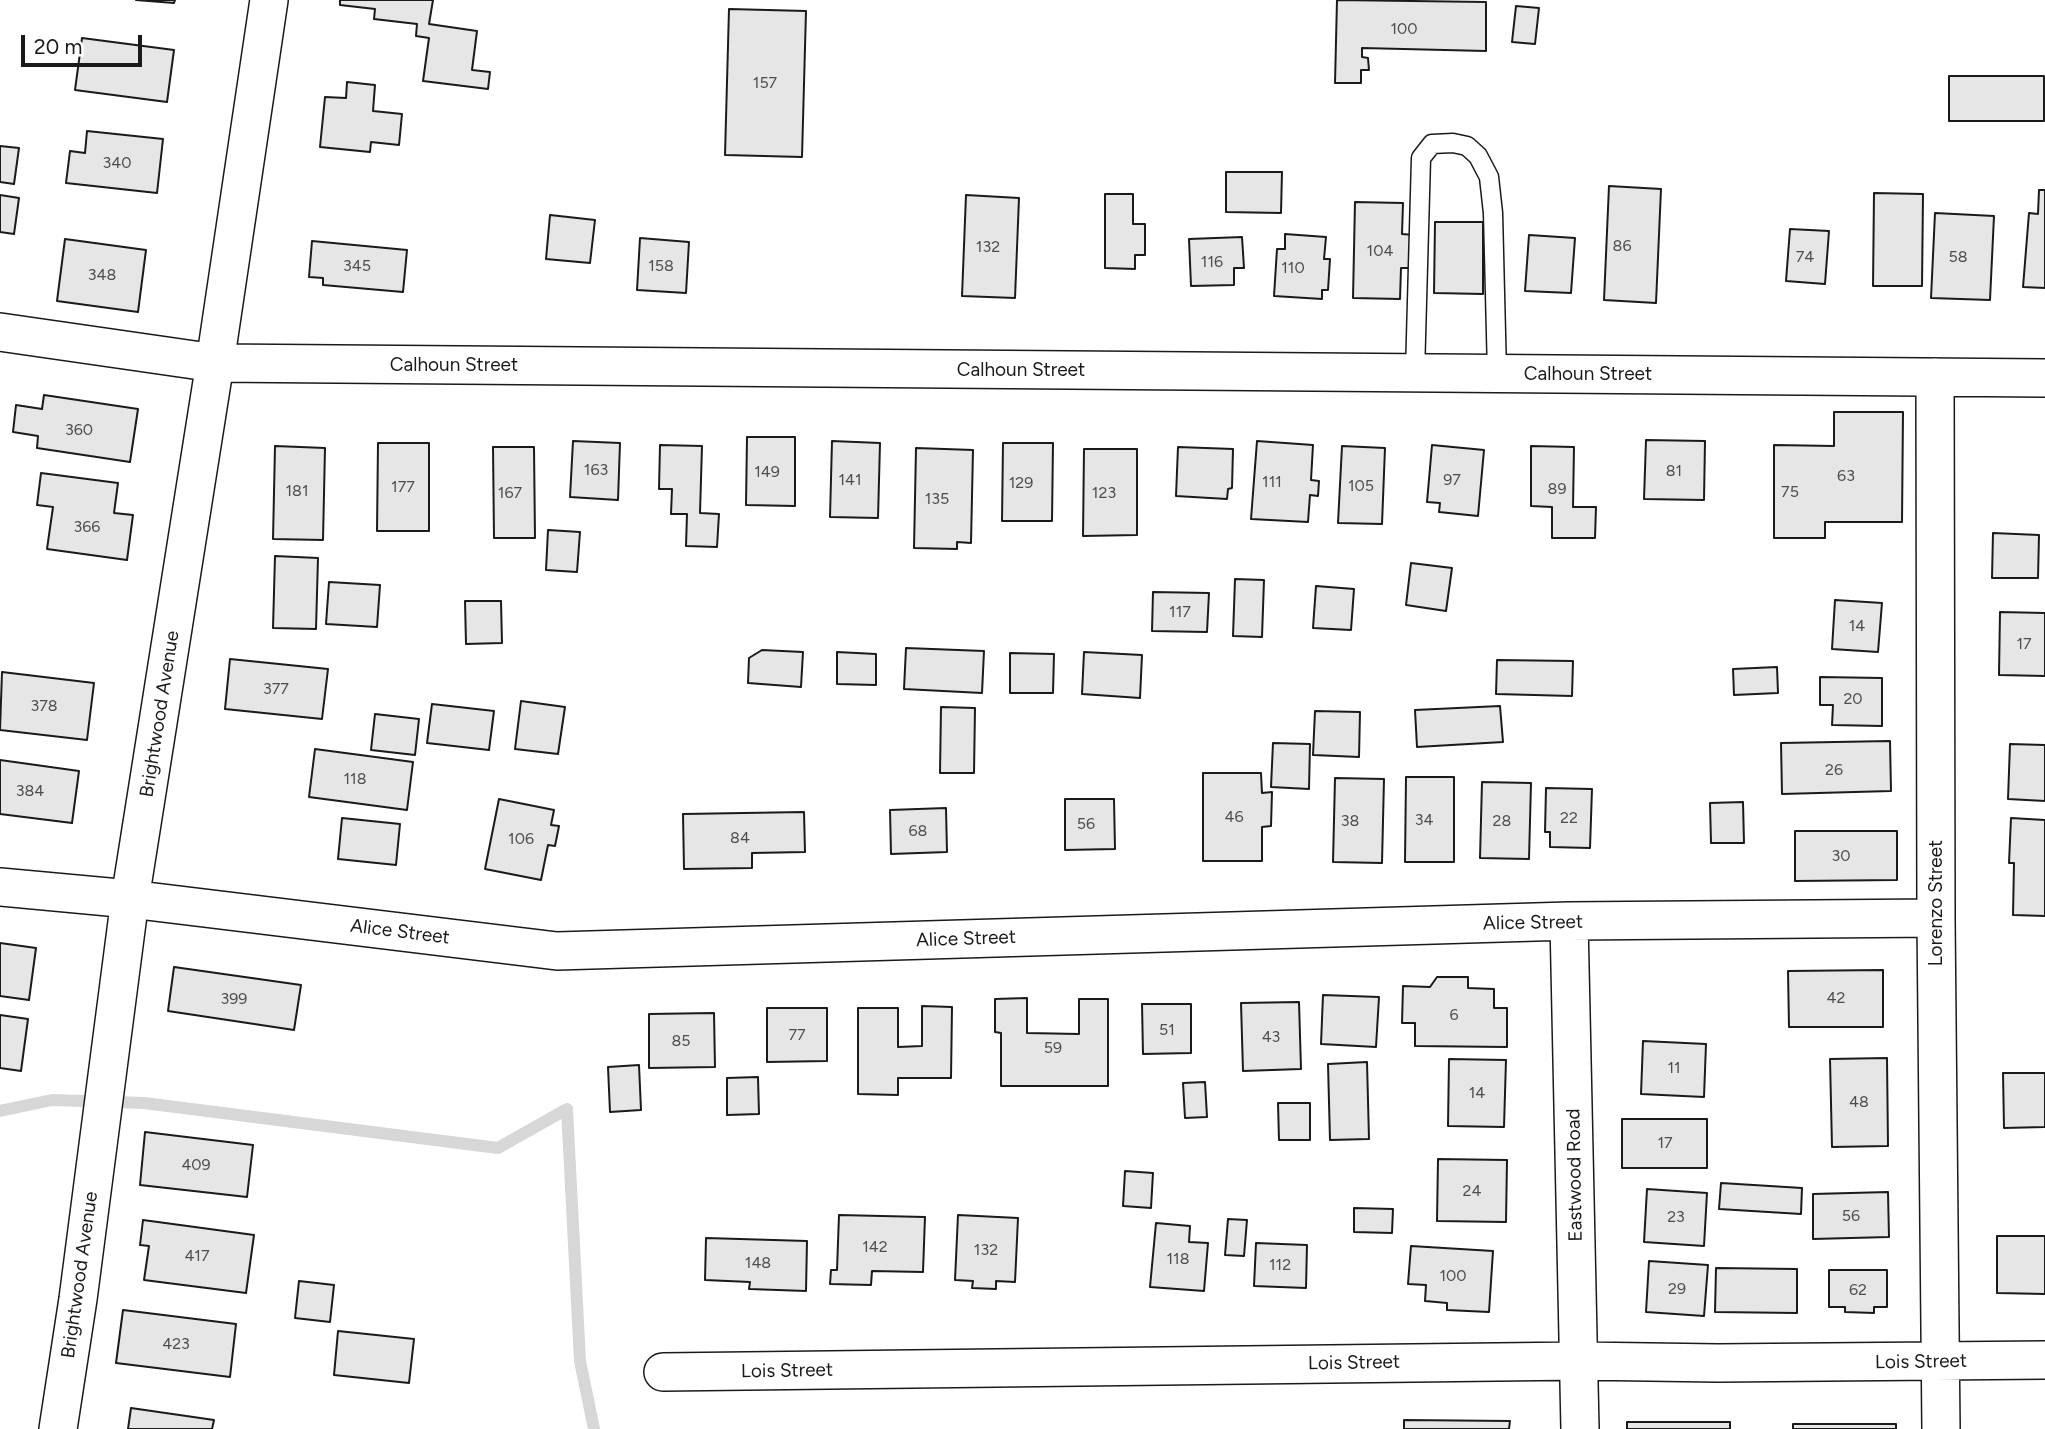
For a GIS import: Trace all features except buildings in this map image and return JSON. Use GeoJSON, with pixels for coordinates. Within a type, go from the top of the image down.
{"type":"FeatureCollection","features":[{"type":"Feature","properties":{"kind":"street","name":"Brightwood Avenue"},"geometry":{"type":"LineString","coordinates":[[58,1429],[130,899],[215,363],[268,0]]}},
{"type":"Feature","properties":{"kind":"street","name":"Calhoun Street"},"geometry":{"type":"LineString","coordinates":[[0,332],[215,363],[2045,378]]}},
{"type":"Feature","properties":{"kind":"street","name":"Lorenzo Street"},"geometry":{"type":"LineString","coordinates":[[1935,377],[1941,1429]]}},
{"type":"Feature","properties":{"kind":"street","name":"Alice Street"},"geometry":{"type":"LineString","coordinates":[[0,887],[130,899],[557,951],[1569,921],[1936,918]]}},
{"type":"Feature","properties":{"kind":"street","name":"Eastwood Road"},"geometry":{"type":"LineString","coordinates":[[1569,921],[1580,1429]]}},
{"type":"Feature","properties":{"kind":"street","name":"Lois Street"},"geometry":{"type":"LineString","coordinates":[[663,1372],[1580,1360],[1718,1363],[2045,1360]]}},
{"type":"Feature","properties":{"kind":"lane"},"geometry":{"type":"LineString","coordinates":[[1415,373],[1421,158],[1432,144],[1453,143],[1467,146],[1478,156],[1489,177],[1493,213],[1497,374]]}},
{"type":"Feature","properties":{"kind":"waterway"},"geometry":{"type":"LineString","coordinates":[[0,1111],[52,1100],[144,1103],[498,1148],[567,1109],[580,1361],[594,1429]]}}]}
